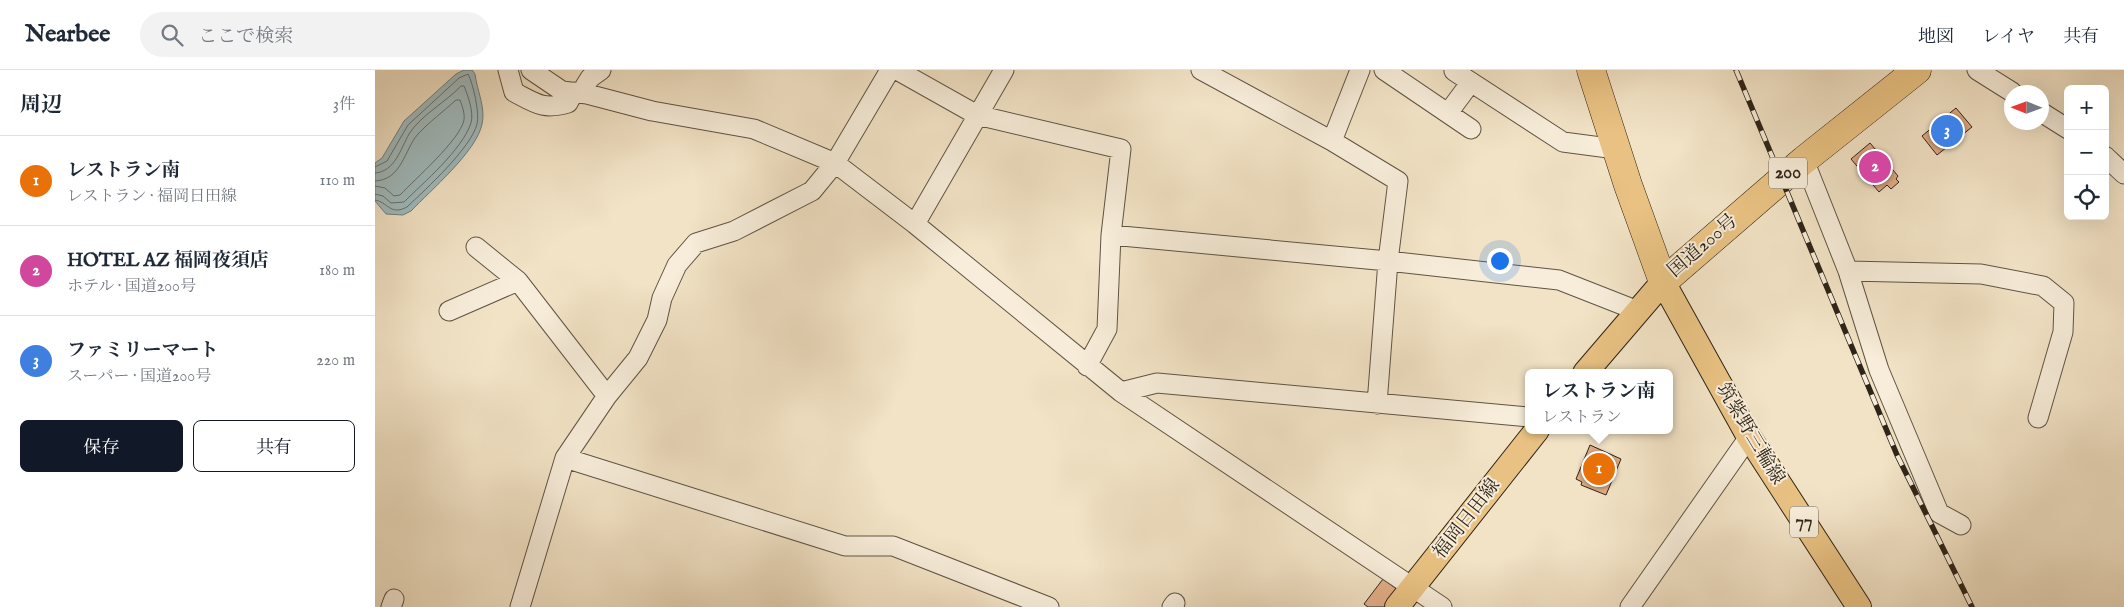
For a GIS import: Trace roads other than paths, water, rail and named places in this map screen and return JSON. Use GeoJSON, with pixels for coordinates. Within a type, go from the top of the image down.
{"type":"FeatureCollection","features":[{"type":"Feature","properties":{"kind":"highway","name":"国道200号"},"geometry":{"type":"LineString","coordinates":[[1591,70],[1616,149],[1663,282],[1804,160],[1917,70]]}},
{"type":"Feature","properties":{"kind":"main road"},"geometry":{"type":"LineString","coordinates":[[1588,369],[1663,282]]}},
{"type":"Feature","properties":{"kind":"main road","name":"筑紫野三輪線"},"geometry":{"type":"LineString","coordinates":[[1663,282],[1749,437],[1859,607]]}},
{"type":"Feature","properties":{"kind":"main road","name":"福岡日田線"},"geometry":{"type":"LineString","coordinates":[[1397,607],[1534,434]]}},
{"type":"Feature","properties":{"kind":"street"},"geometry":{"type":"LineString","coordinates":[[508,70],[514,92],[539,106],[551,108],[569,102],[581,93],[590,78],[601,70]]}},
{"type":"Feature","properties":{"kind":"street"},"geometry":{"type":"LineString","coordinates":[[531,70],[562,91],[581,93],[652,111],[754,129],[835,163],[915,224],[1121,392],[1442,607]]}},
{"type":"Feature","properties":{"kind":"street"},"geometry":{"type":"LineString","coordinates":[[520,607],[565,458],[607,396],[638,358],[657,320],[662,298],[677,265],[696,243],[743,227],[812,191],[835,163],[890,70]]}},
{"type":"Feature","properties":{"kind":"street"},"geometry":{"type":"LineString","coordinates":[[897,70],[977,115],[1121,149],[1111,235],[1107,329],[1087,366]]}},
{"type":"Feature","properties":{"kind":"street"},"geometry":{"type":"LineString","coordinates":[[915,224],[1004,70]]}},
{"type":"Feature","properties":{"kind":"street"},"geometry":{"type":"LineString","coordinates":[[1201,70],[1332,141],[1398,180],[1388,261],[1377,404]]}},
{"type":"Feature","properties":{"kind":"street"},"geometry":{"type":"LineString","coordinates":[[1332,141],[1360,70]]}},
{"type":"Feature","properties":{"kind":"street"},"geometry":{"type":"LineString","coordinates":[[1384,70],[1471,129]]}},
{"type":"Feature","properties":{"kind":"street"},"geometry":{"type":"LineString","coordinates":[[1977,70],[2004,87]]}},
{"type":"Feature","properties":{"kind":"street"},"geometry":{"type":"LineString","coordinates":[[1454,71],[1563,142],[1616,149]]}},
{"type":"Feature","properties":{"kind":"street"},"geometry":{"type":"LineString","coordinates":[[1448,113],[1471,82]]}},
{"type":"Feature","properties":{"kind":"street"},"geometry":{"type":"LineString","coordinates":[[2049,117],[2064,126]]}},
{"type":"Feature","properties":{"kind":"street"},"geometry":{"type":"LineString","coordinates":[[1804,160],[1848,271],[1879,370],[1939,513],[1961,525]]}},
{"type":"Feature","properties":{"kind":"street"},"geometry":{"type":"LineString","coordinates":[[2109,160],[2124,174]]}},
{"type":"Feature","properties":{"kind":"street"},"geometry":{"type":"LineString","coordinates":[[1111,235],[1388,261],[1559,280],[1638,311]]}},
{"type":"Feature","properties":{"kind":"street"},"geometry":{"type":"LineString","coordinates":[[476,247],[517,281],[607,396]]}},
{"type":"Feature","properties":{"kind":"street"},"geometry":{"type":"LineString","coordinates":[[1848,271],[1981,274],[2043,286],[2064,303],[2063,332],[2038,418]]}},
{"type":"Feature","properties":{"kind":"street"},"geometry":{"type":"LineString","coordinates":[[449,311],[517,281]]}},
{"type":"Feature","properties":{"kind":"street"},"geometry":{"type":"LineString","coordinates":[[1121,392],[1157,383],[1525,417]]}},
{"type":"Feature","properties":{"kind":"street"},"geometry":{"type":"LineString","coordinates":[[1630,607],[1749,437]]}},
{"type":"Feature","properties":{"kind":"street"},"geometry":{"type":"LineString","coordinates":[[565,458],[845,546],[893,546],[1049,607]]}},
{"type":"Feature","properties":{"kind":"water"},"geometry":{"type":"Polygon","coordinates":[[[464,70],[472,70],[475,74],[481,99],[483,118],[478,135],[462,158],[411,211],[403,215],[386,214],[375,201],[375,163],[382,158],[404,121],[456,74],[464,70]]]}},
{"type":"Feature","properties":{"kind":"railway"},"geometry":{"type":"LineString","coordinates":[[1736,70],[1897,455],[1972,607]]}},
{"type":"Feature","properties":{"kind":"place","name":"ファミリーマート"},"geometry":{"type":"Point","coordinates":[1947,131]}},
{"type":"Feature","properties":{"kind":"place","name":"HOTEL AZ 福岡夜須店"},"geometry":{"type":"Point","coordinates":[1875,167]}},
{"type":"Feature","properties":{"kind":"place","name":"レストラン南"},"geometry":{"type":"Point","coordinates":[1599,469]}}]}
